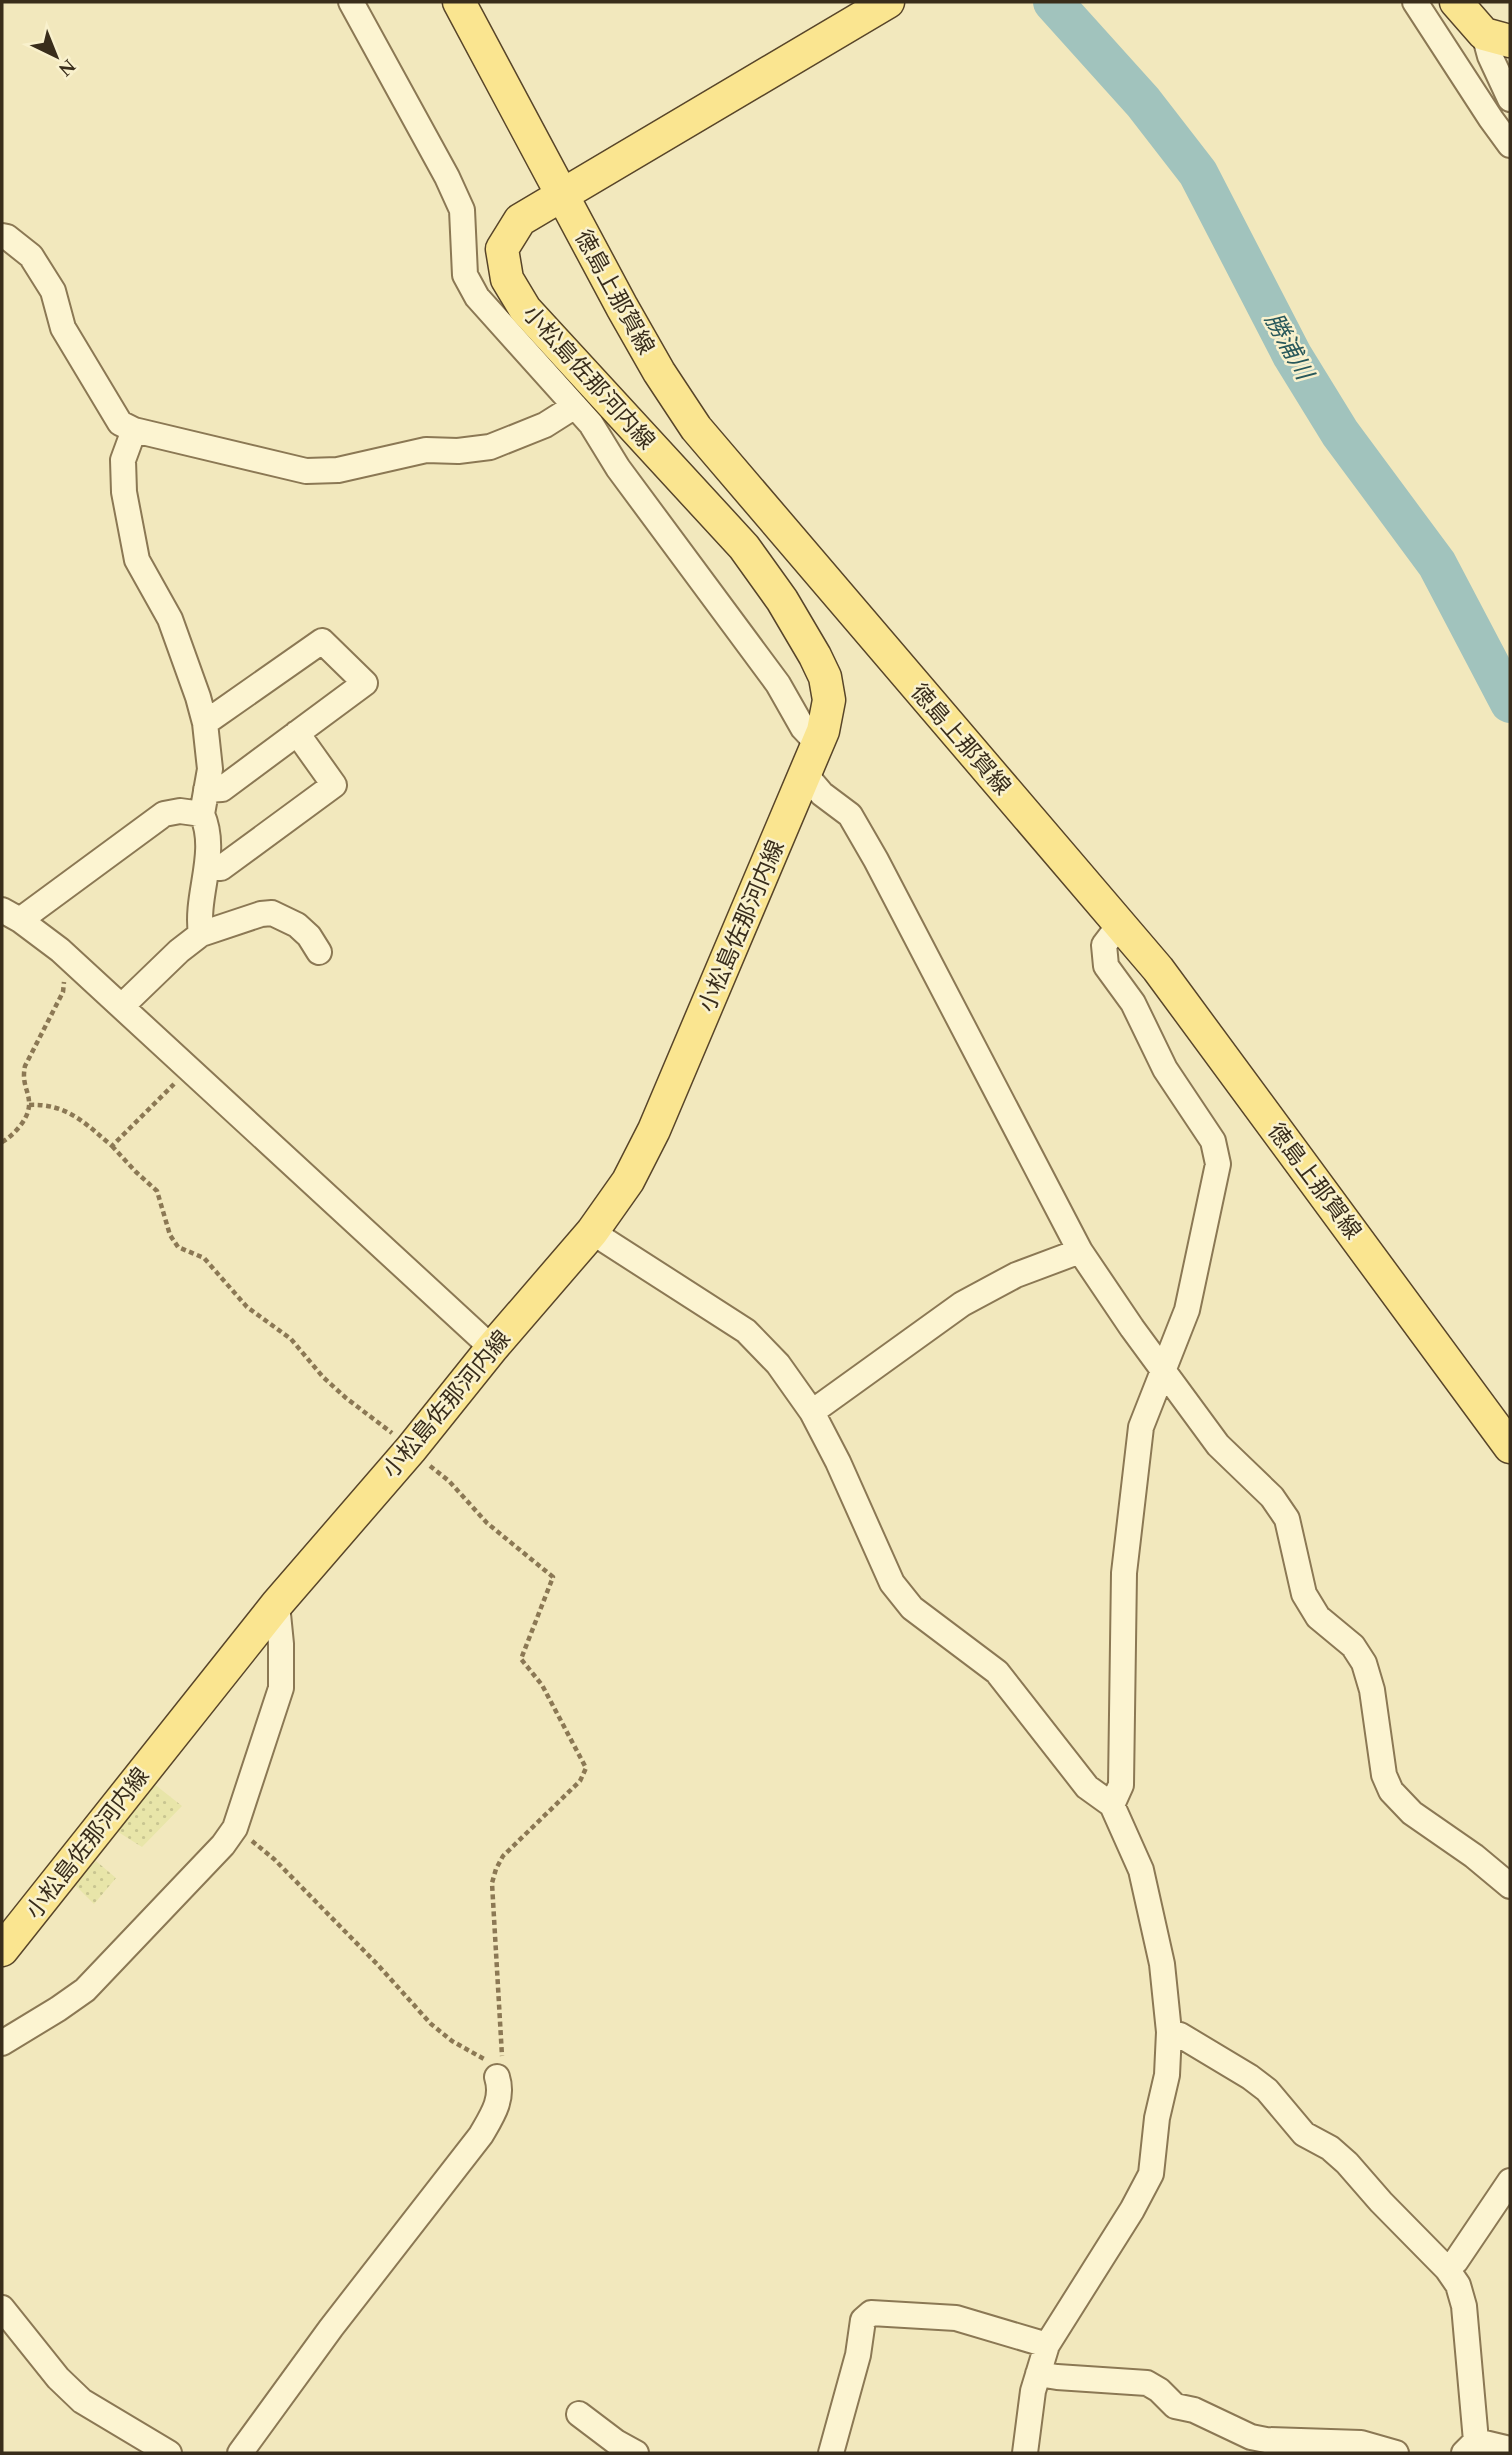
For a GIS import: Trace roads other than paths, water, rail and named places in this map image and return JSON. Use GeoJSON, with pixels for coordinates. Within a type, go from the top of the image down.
{"type":"FeatureCollection","features":[{"type":"Feature","properties":{"kind":"main road","name":"徳島上那賀線"},"geometry":{"type":"LineString","coordinates":[[458,2],[641,340],[696,428],[1158,969],[1510,1447]]}},
{"type":"Feature","properties":{"kind":"main road","name":"小松島佐那河内線"},"geometry":{"type":"LineString","coordinates":[[2,1950],[277,1604],[411,1449],[492,1348],[592,1231],[628,1181],[654,1130],[818,744],[830,700],[825,677],[815,656],[782,600],[744,547],[525,309],[507,279],[502,249],[520,220],[888,2]]}},
{"type":"Feature","properties":{"kind":"main road"},"geometry":{"type":"LineString","coordinates":[[1456,2],[1497,38]]}},
{"type":"Feature","properties":{"kind":"street"},"geometry":{"type":"LineString","coordinates":[[351,2],[447,177],[462,210],[465,275],[477,298],[591,424],[618,468],[778,684],[803,728],[818,744]]}},
{"type":"Feature","properties":{"kind":"street"},"geometry":{"type":"LineString","coordinates":[[1415,2],[1510,145]]}},
{"type":"Feature","properties":{"kind":"street"},"geometry":{"type":"LineString","coordinates":[[1497,38],[1510,71]]}},
{"type":"Feature","properties":{"kind":"street"},"geometry":{"type":"LineString","coordinates":[[1497,38],[1490,56],[1510,99]]}},
{"type":"Feature","properties":{"kind":"street"},"geometry":{"type":"LineString","coordinates":[[2,236],[7,237],[31,257],[53,291],[63,328],[120,423],[134,429],[306,471],[338,470],[426,450],[458,451],[489,447],[545,425],[575,407]]}},
{"type":"Feature","properties":{"kind":"street"},"geometry":{"type":"LineString","coordinates":[[134,429],[123,460],[124,492],[137,560],[170,618],[205,723],[210,769],[204,802],[208,868],[198,915],[201,934]]}},
{"type":"Feature","properties":{"kind":"street"},"geometry":{"type":"LineString","coordinates":[[205,723],[322,641],[365,683],[204,802],[164,814],[11,915],[60,950],[492,1348]]}},
{"type":"Feature","properties":{"kind":"street"},"geometry":{"type":"LineString","coordinates":[[208,868],[221,868],[334,785],[297,733]]}},
{"type":"Feature","properties":{"kind":"street"},"geometry":{"type":"LineString","coordinates":[[805,774],[822,794],[850,816],[876,860],[1080,1251],[1218,1445],[1272,1497],[1287,1519],[1304,1594],[1318,1617],[1353,1646],[1364,1663],[1372,1690],[1384,1774],[1391,1791],[1412,1813],[1474,1856],[1510,1886]]}},
{"type":"Feature","properties":{"kind":"street"},"geometry":{"type":"LineString","coordinates":[[122,1006],[179,951],[201,934],[261,914],[272,914],[296,925],[309,936],[319,952]]}},
{"type":"Feature","properties":{"kind":"street"},"geometry":{"type":"LineString","coordinates":[[1112,1805],[1121,1785],[1124,1573],[1141,1427],[1187,1310],[1218,1164],[1213,1141],[1165,1069],[1133,1003],[1106,967],[1104,945],[1120,924]]}},
{"type":"Feature","properties":{"kind":"street"},"geometry":{"type":"LineString","coordinates":[[592,1231],[746,1331],[778,1364],[811,1412],[838,1462],[892,1583],[912,1608],[997,1672],[1087,1787],[1112,1805],[1141,1870],[1162,1964],[1169,2032],[1167,2075],[1157,2118],[1151,2174],[1132,2210],[1048,2345],[1033,2391],[1024,2453]]}},
{"type":"Feature","properties":{"kind":"street"},"geometry":{"type":"LineString","coordinates":[[811,1412],[962,1304],[1016,1275],[1080,1251]]}},
{"type":"Feature","properties":{"kind":"street"},"geometry":{"type":"LineString","coordinates":[[2,2043],[85,1990],[223,1845],[235,1828],[281,1688],[277,1604]]}},
{"type":"Feature","properties":{"kind":"street"},"geometry":{"type":"LineString","coordinates":[[1169,2032],[1180,2035],[1250,2077],[1267,2091],[1304,2134],[1330,2148],[1347,2162],[1381,2202],[1447,2269],[1458,2285],[1464,2306],[1470,2447],[1510,2449]]}},
{"type":"Feature","properties":{"kind":"street"},"geometry":{"type":"LineString","coordinates":[[240,2453],[331,2328],[481,2135],[497,2108],[501,2089],[497,2077]]}},
{"type":"Feature","properties":{"kind":"street"},"geometry":{"type":"LineString","coordinates":[[1447,2269],[1456,2261],[1510,2181]]}},
{"type":"Feature","properties":{"kind":"street"},"geometry":{"type":"LineString","coordinates":[[2,2308],[58,2378],[82,2401],[169,2453]]}},
{"type":"Feature","properties":{"kind":"street"},"geometry":{"type":"LineString","coordinates":[[831,2453],[858,2355],[863,2320],[871,2313],[956,2318],[1048,2345]]}},
{"type":"Feature","properties":{"kind":"street"},"geometry":{"type":"LineString","coordinates":[[1038,2374],[1147,2383],[1159,2390],[1175,2406],[1209,2416],[1251,2437],[1266,2440],[1361,2443],[1396,2453]]}},
{"type":"Feature","properties":{"kind":"street"},"geometry":{"type":"LineString","coordinates":[[579,2414],[616,2442],[636,2453]]}},
{"type":"Feature","properties":{"kind":"waterway","name":"勝浦川"},"geometry":{"type":"LineString","coordinates":[[1053,2],[1143,102],[1198,173],[1292,355],[1340,433],[1437,564],[1510,703]]}}]}
